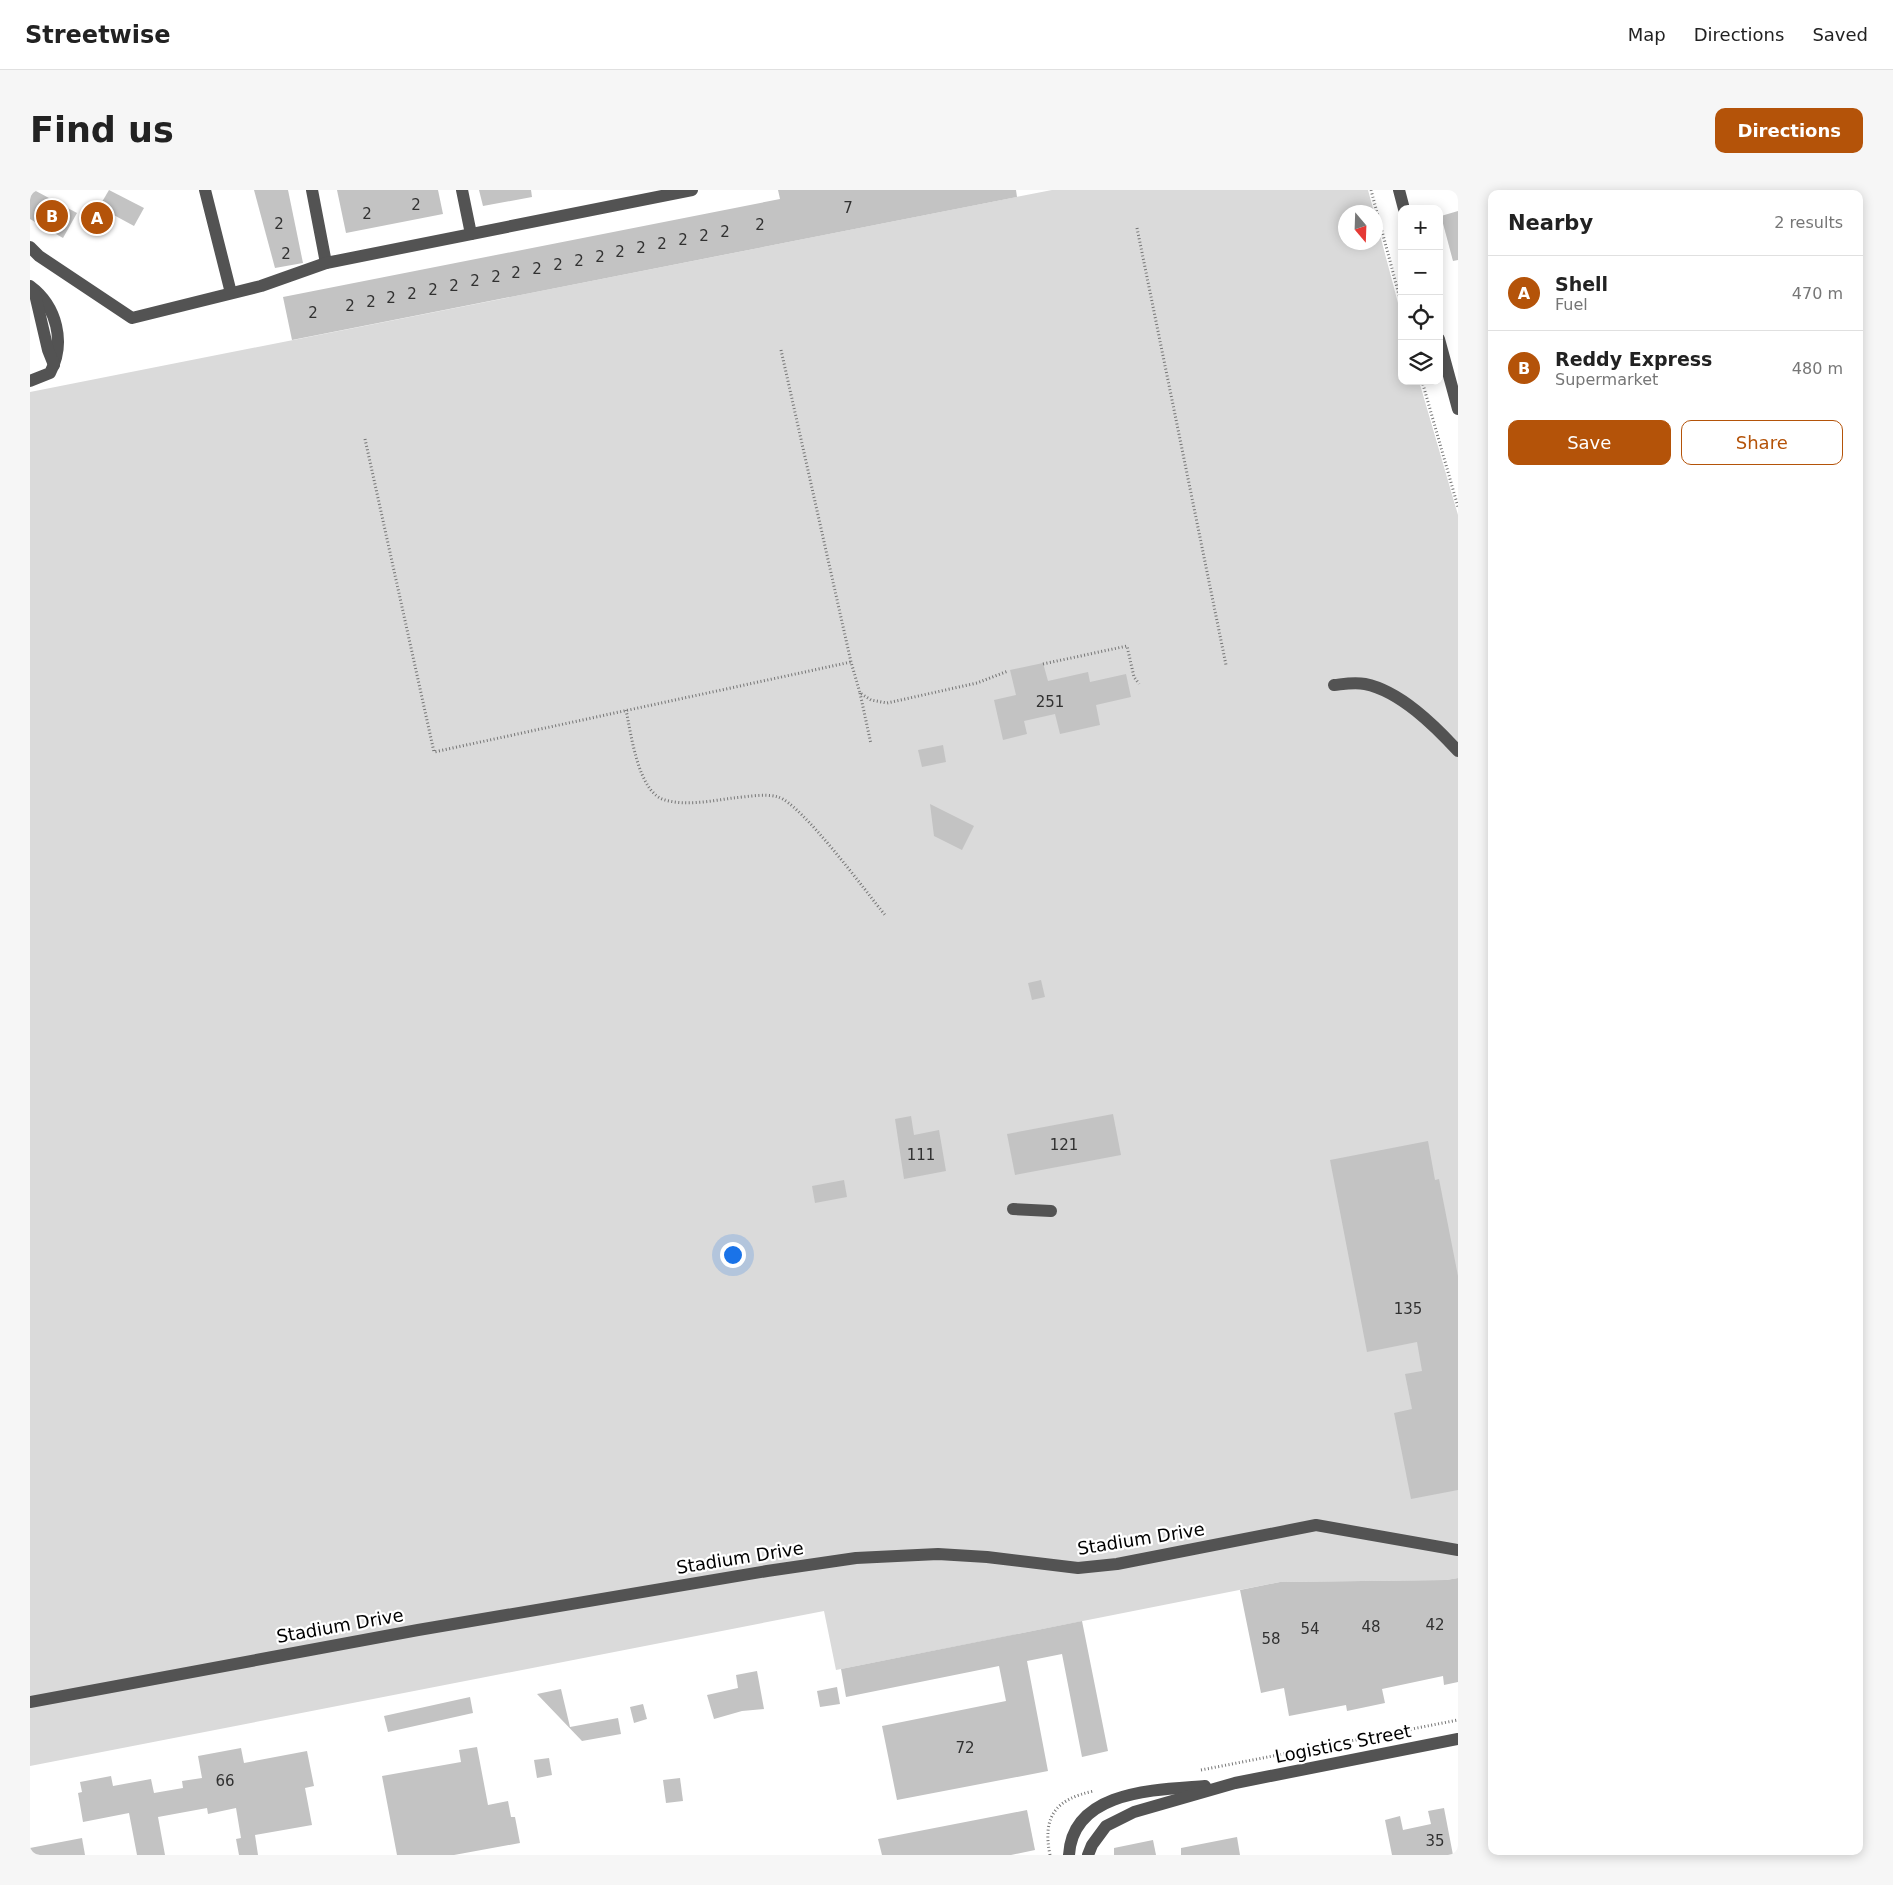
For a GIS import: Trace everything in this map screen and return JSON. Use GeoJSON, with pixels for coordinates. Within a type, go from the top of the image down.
{"type":"FeatureCollection","features":[{"type":"Feature","properties":{"kind":"street"},"geometry":{"type":"LineString","coordinates":[[205,190],[231,293]]}},
{"type":"Feature","properties":{"kind":"street"},"geometry":{"type":"LineString","coordinates":[[312,190],[326,263]]}},
{"type":"Feature","properties":{"kind":"street"},"geometry":{"type":"LineString","coordinates":[[462,190],[471,234]]}},
{"type":"Feature","properties":{"kind":"street"},"geometry":{"type":"LineString","coordinates":[[32,249],[132,318],[261,286],[326,263],[692,190]]}},
{"type":"Feature","properties":{"kind":"street"},"geometry":{"type":"LineString","coordinates":[[1399,190],[1403,205]]}},
{"type":"Feature","properties":{"kind":"street"},"geometry":{"type":"LineString","coordinates":[[30,286],[43,295],[52,313],[59,348],[50,373],[30,382]]}},
{"type":"Feature","properties":{"kind":"street"},"geometry":{"type":"LineString","coordinates":[[1439,340],[1458,409]]}},
{"type":"Feature","properties":{"kind":"street"},"geometry":{"type":"LineString","coordinates":[[1334,685],[1355,683],[1388,692],[1421,717],[1458,752]]}},
{"type":"Feature","properties":{"kind":"street"},"geometry":{"type":"LineString","coordinates":[[1013,1209],[1052,1211]]}},
{"type":"Feature","properties":{"kind":"street","name":"Stadium Drive"},"geometry":{"type":"LineString","coordinates":[[30,1702],[457,1623],[856,1558],[938,1554],[987,1557],[1078,1568],[1117,1564],[1316,1525],[1458,1550]]}},
{"type":"Feature","properties":{"kind":"street","name":"Logistics Street"},"geometry":{"type":"LineString","coordinates":[[1088,1855],[1098,1835],[1106,1826],[1120,1818],[1151,1807],[1235,1783],[1458,1740]]}},
{"type":"Feature","properties":{"kind":"street","name":"Logistics Street"},"geometry":{"type":"LineString","coordinates":[[1069,1855],[1074,1831],[1085,1816],[1109,1800],[1174,1788],[1235,1783]]}},
{"type":"Feature","properties":{"kind":"path"},"geometry":{"type":"LineString","coordinates":[[1371,190],[1399,295]]}},
{"type":"Feature","properties":{"kind":"path"},"geometry":{"type":"LineString","coordinates":[[1137,228],[1226,665]]}},
{"type":"Feature","properties":{"kind":"path"},"geometry":{"type":"LineString","coordinates":[[781,350],[871,744]]}},
{"type":"Feature","properties":{"kind":"path"},"geometry":{"type":"LineString","coordinates":[[1423,385],[1458,507]]}},
{"type":"Feature","properties":{"kind":"path"},"geometry":{"type":"LineString","coordinates":[[365,439],[434,752],[851,662]]}},
{"type":"Feature","properties":{"kind":"path"},"geometry":{"type":"LineString","coordinates":[[1043,664],[1126,646],[1134,677],[1138,684]]}},
{"type":"Feature","properties":{"kind":"path"},"geometry":{"type":"LineString","coordinates":[[860,693],[871,700],[887,702],[977,683],[1008,672]]}},
{"type":"Feature","properties":{"kind":"path"},"geometry":{"type":"LineString","coordinates":[[626,710],[636,754],[648,789],[663,800],[693,803],[748,797],[779,797],[799,810],[885,915]]}},
{"type":"Feature","properties":{"kind":"shaded area"},"geometry":{"type":"Polygon","coordinates":[[[1052,190],[1368,190],[1372,205],[1338,205],[1338,250],[1383,250],[1383,246],[1398,303],[1398,385],[1420,385],[1458,515],[1458,1578],[1446,1580],[1280,1582],[836,1670],[824,1611],[30,1766],[30,392],[1052,190]]]}},
{"type":"Feature","properties":{"kind":"building"},"geometry":{"type":"Polygon","coordinates":[[[34,190],[77,213],[63,238],[30,219],[30,197],[34,190]]]}},
{"type":"Feature","properties":{"kind":"building"},"geometry":{"type":"Polygon","coordinates":[[[109,190],[144,208],[134,226],[99,207],[109,190]]]}},
{"type":"Feature","properties":{"kind":"building"},"geometry":{"type":"Polygon","coordinates":[[[254,190],[288,190],[303,263],[275,268],[254,190]]]}},
{"type":"Feature","properties":{"kind":"building"},"geometry":{"type":"Polygon","coordinates":[[[337,190],[438,190],[443,214],[346,233],[337,190]]]}},
{"type":"Feature","properties":{"kind":"building"},"geometry":{"type":"Polygon","coordinates":[[[479,190],[531,190],[532,197],[483,206],[479,190]]]}},
{"type":"Feature","properties":{"kind":"building"},"geometry":{"type":"Polygon","coordinates":[[[778,190],[1016,190],[1017,197],[292,340],[283,297],[780,199],[778,190]]]}},
{"type":"Feature","properties":{"kind":"building"},"geometry":{"type":"Polygon","coordinates":[[[1458,211],[1458,260],[1453,261],[1443,224],[1443,215],[1458,211]]]}},
{"type":"Feature","properties":{"kind":"building"},"geometry":{"type":"Polygon","coordinates":[[[1043,663],[1048,681],[1088,672],[1090,682],[1126,674],[1131,697],[1096,705],[1100,725],[1060,734],[1055,714],[1024,721],[1027,734],[1003,740],[994,700],[1016,695],[1010,670],[1043,663]]]}},
{"type":"Feature","properties":{"kind":"building"},"geometry":{"type":"Polygon","coordinates":[[[943,745],[946,762],[922,767],[918,750],[943,745]]]}},
{"type":"Feature","properties":{"kind":"building"},"geometry":{"type":"Polygon","coordinates":[[[930,804],[974,826],[962,850],[934,836],[930,804]]]}},
{"type":"Feature","properties":{"kind":"building"},"geometry":{"type":"Polygon","coordinates":[[[1041,980],[1045,997],[1032,1000],[1028,983],[1041,980]]]}},
{"type":"Feature","properties":{"kind":"building"},"geometry":{"type":"Polygon","coordinates":[[[1113,1114],[1121,1155],[1015,1175],[1007,1134],[1113,1114]]]}},
{"type":"Feature","properties":{"kind":"building"},"geometry":{"type":"Polygon","coordinates":[[[911,1116],[914,1135],[939,1130],[946,1171],[904,1179],[895,1119],[911,1116]]]}},
{"type":"Feature","properties":{"kind":"building"},"geometry":{"type":"Polygon","coordinates":[[[1428,1141],[1435,1180],[1439,1179],[1458,1276],[1458,1490],[1411,1499],[1394,1413],[1412,1409],[1405,1374],[1422,1371],[1417,1342],[1367,1352],[1330,1160],[1428,1141]]]}},
{"type":"Feature","properties":{"kind":"building"},"geometry":{"type":"Polygon","coordinates":[[[844,1180],[847,1197],[815,1203],[812,1186],[844,1180]]]}},
{"type":"Feature","properties":{"kind":"building"},"geometry":{"type":"Polygon","coordinates":[[[1458,1578],[1458,1682],[1444,1685],[1443,1676],[1382,1689],[1385,1703],[1347,1711],[1346,1705],[1289,1716],[1284,1688],[1261,1693],[1240,1590],[1280,1582],[1446,1580],[1458,1578]]]}},
{"type":"Feature","properties":{"kind":"building"},"geometry":{"type":"Polygon","coordinates":[[[1082,1621],[1108,1751],[1082,1757],[1062,1654],[1027,1661],[1048,1771],[897,1800],[882,1726],[1006,1701],[999,1666],[846,1697],[841,1669],[1082,1621]]]}},
{"type":"Feature","properties":{"kind":"building"},"geometry":{"type":"Polygon","coordinates":[[[757,1671],[764,1709],[742,1711],[714,1719],[707,1695],[738,1688],[736,1675],[757,1671]]]}},
{"type":"Feature","properties":{"kind":"building"},"geometry":{"type":"Polygon","coordinates":[[[837,1687],[840,1704],[820,1707],[817,1691],[837,1687]]]}},
{"type":"Feature","properties":{"kind":"building"},"geometry":{"type":"Polygon","coordinates":[[[561,1689],[570,1727],[618,1718],[621,1734],[582,1741],[537,1694],[561,1689]]]}},
{"type":"Feature","properties":{"kind":"building"},"geometry":{"type":"Polygon","coordinates":[[[470,1697],[473,1713],[388,1732],[384,1716],[470,1697]]]}},
{"type":"Feature","properties":{"kind":"building"},"geometry":{"type":"Polygon","coordinates":[[[643,1704],[647,1719],[634,1723],[630,1707],[643,1704]]]}},
{"type":"Feature","properties":{"kind":"building"},"geometry":{"type":"Polygon","coordinates":[[[477,1747],[488,1805],[508,1801],[511,1817],[515,1817],[520,1843],[454,1855],[397,1855],[382,1776],[461,1762],[459,1750],[477,1747]]]}},
{"type":"Feature","properties":{"kind":"building"},"geometry":{"type":"Polygon","coordinates":[[[241,1748],[244,1763],[307,1751],[314,1786],[305,1788],[312,1825],[255,1835],[258,1855],[239,1855],[236,1839],[241,1838],[236,1808],[208,1814],[207,1808],[158,1817],[165,1855],[137,1855],[129,1813],[83,1822],[78,1793],[82,1792],[80,1782],[111,1776],[113,1786],[151,1779],[154,1793],[183,1788],[182,1781],[202,1778],[198,1756],[241,1748]]]}},
{"type":"Feature","properties":{"kind":"building"},"geometry":{"type":"Polygon","coordinates":[[[549,1758],[552,1775],[537,1778],[534,1760],[549,1758]]]}},
{"type":"Feature","properties":{"kind":"building"},"geometry":{"type":"Polygon","coordinates":[[[680,1778],[683,1801],[666,1803],[663,1780],[680,1778]]]}},
{"type":"Feature","properties":{"kind":"building"},"geometry":{"type":"Polygon","coordinates":[[[1444,1808],[1453,1855],[1392,1855],[1385,1820],[1400,1816],[1403,1830],[1431,1824],[1428,1811],[1444,1808]]]}},
{"type":"Feature","properties":{"kind":"building"},"geometry":{"type":"Polygon","coordinates":[[[1027,1810],[1035,1850],[1011,1855],[882,1855],[878,1839],[1027,1810]]]}},
{"type":"Feature","properties":{"kind":"building"},"geometry":{"type":"Polygon","coordinates":[[[1237,1837],[1240,1855],[1181,1855],[1181,1848],[1237,1837]]]}},
{"type":"Feature","properties":{"kind":"building"},"geometry":{"type":"Polygon","coordinates":[[[82,1838],[85,1855],[30,1855],[30,1848],[82,1838]]]}},
{"type":"Feature","properties":{"kind":"building"},"geometry":{"type":"Polygon","coordinates":[[[1153,1840],[1156,1855],[1114,1855],[1114,1848],[1153,1840]]]}},
{"type":"Feature","properties":{"kind":"place","name":"Reddy Express"},"geometry":{"type":"Point","coordinates":[52,216]}},
{"type":"Feature","properties":{"kind":"place","name":"Shell"},"geometry":{"type":"Point","coordinates":[97,218]}}]}
